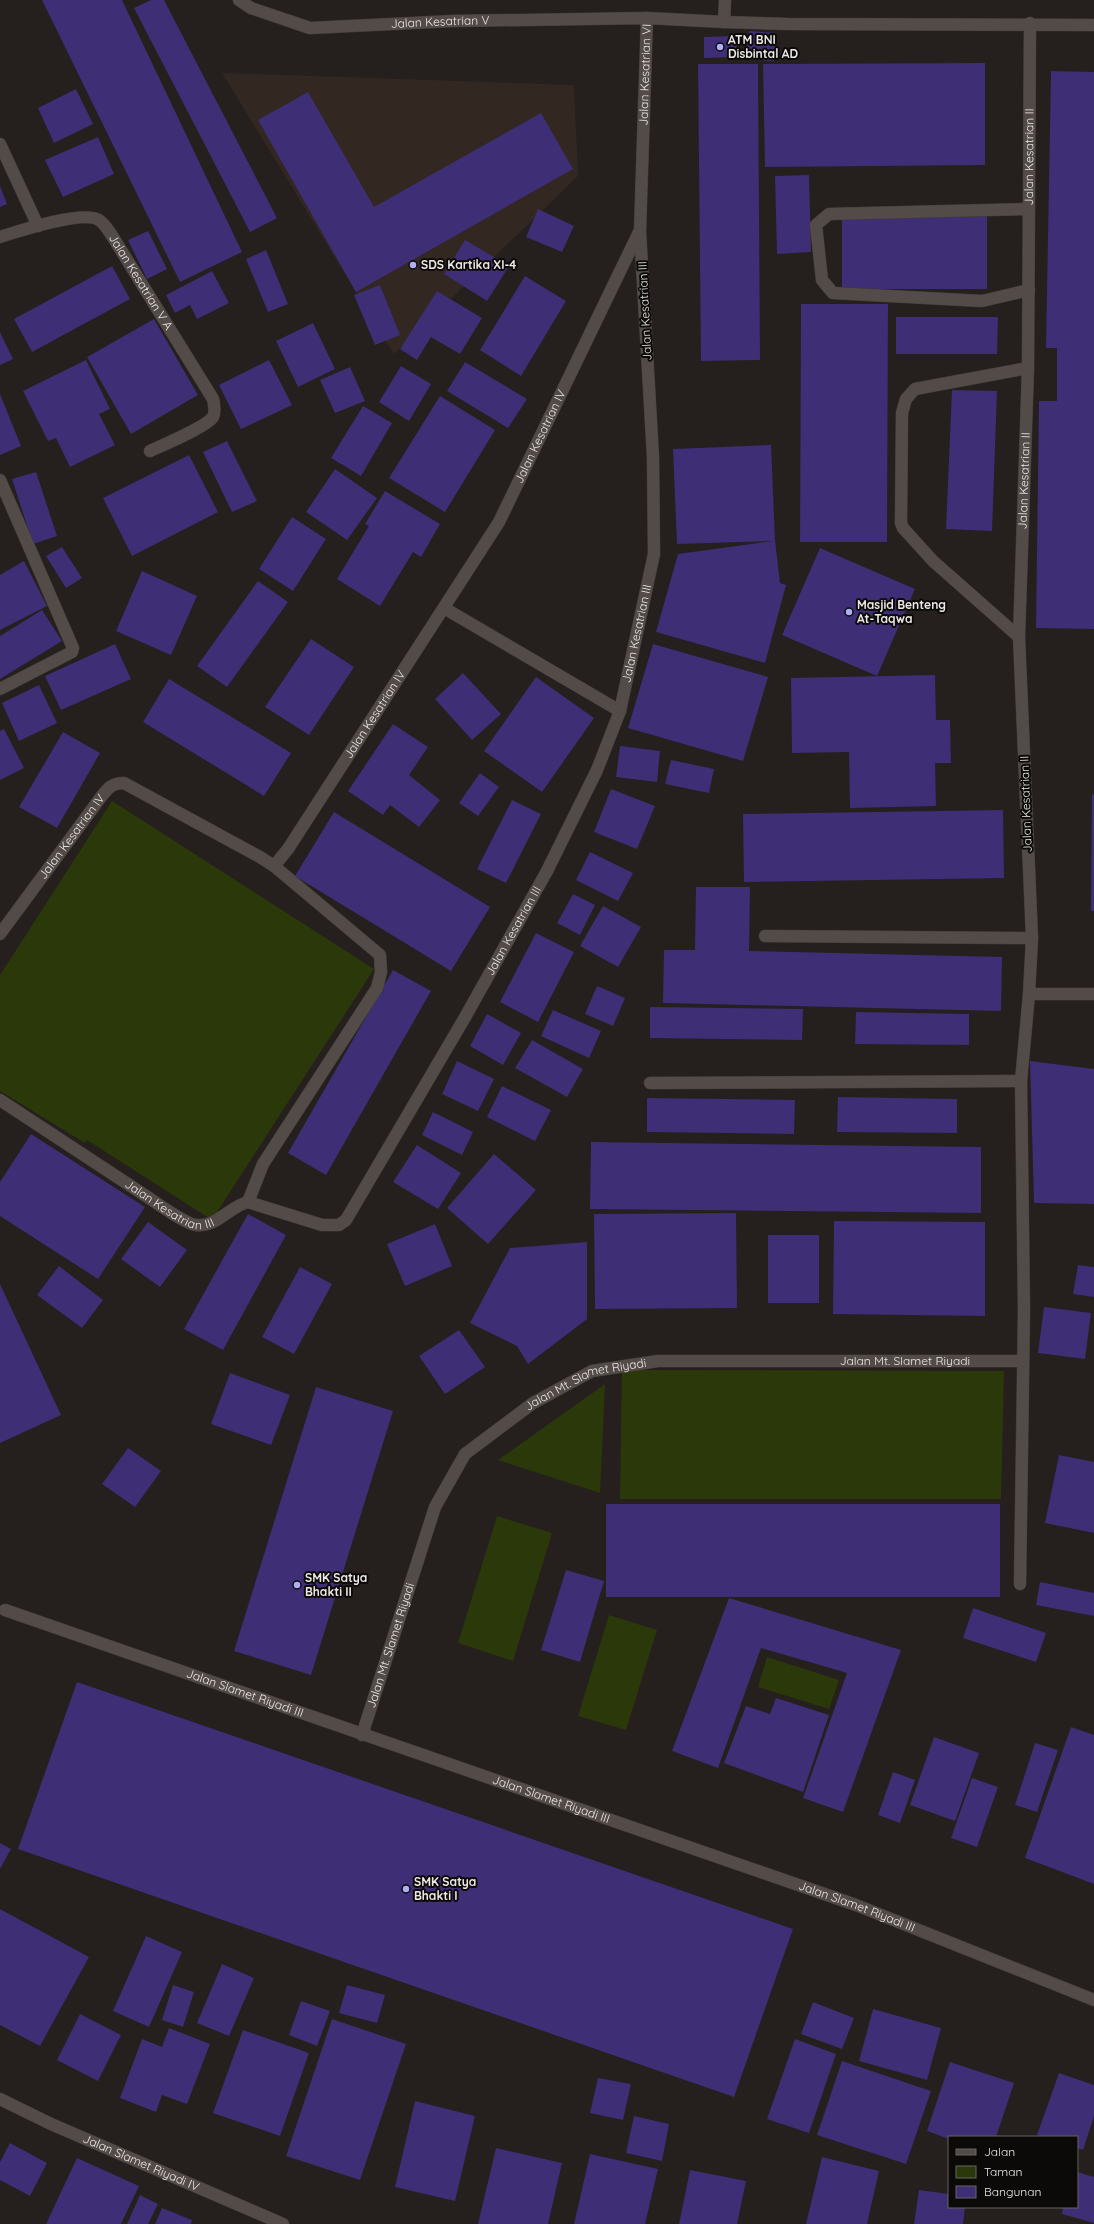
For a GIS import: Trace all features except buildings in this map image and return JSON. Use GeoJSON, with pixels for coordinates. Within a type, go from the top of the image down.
{"type":"FeatureCollection","features":[{"type":"Feature","properties":{"kind":"street","name":"Jalan Kesatrian V"},"geometry":{"type":"LineString","coordinates":[[239,0],[252,8],[310,28],[453,21],[647,18]]}},
{"type":"Feature","properties":{"kind":"street"},"geometry":{"type":"LineString","coordinates":[[725,0],[724,22],[788,24],[1030,23],[1094,25]]}},
{"type":"Feature","properties":{"kind":"street","name":"Jalan Kesatrian VI"},"geometry":{"type":"LineString","coordinates":[[640,231],[647,18],[724,22]]}},
{"type":"Feature","properties":{"kind":"street","name":"Jalan Kesatrian II"},"geometry":{"type":"LineString","coordinates":[[1020,1584],[1023,1361],[1021,1081],[1029,994],[1032,938],[1019,637],[1028,368],[1030,23]]}},
{"type":"Feature","properties":{"kind":"street"},"geometry":{"type":"LineString","coordinates":[[0,144],[38,226],[0,237]]}},
{"type":"Feature","properties":{"kind":"street"},"geometry":{"type":"LineString","coordinates":[[1028,209],[829,214],[816,224],[822,280],[833,293],[982,301],[1029,290]]}},
{"type":"Feature","properties":{"kind":"street","name":"Jalan Kesatrian V A"},"geometry":{"type":"LineString","coordinates":[[38,226],[73,218],[89,217],[100,220],[111,234],[213,399],[213,416],[205,424],[150,451]]}},
{"type":"Feature","properties":{"kind":"street","name":"Jalan Kesatrian IV"},"geometry":{"type":"LineString","coordinates":[[0,934],[101,797],[110,786],[117,783],[124,783],[274,866],[288,848],[500,522],[640,231]]}},
{"type":"Feature","properties":{"kind":"street","name":"Jalan Kesatrian III"},"geometry":{"type":"LineString","coordinates":[[0,1100],[157,1203],[196,1225],[208,1225],[229,1213],[240,1204],[248,1202],[322,1225],[339,1225],[346,1220],[464,1019],[546,871],[597,770],[620,711],[654,554],[653,457],[640,231]]}},
{"type":"Feature","properties":{"kind":"street"},"geometry":{"type":"LineString","coordinates":[[1019,637],[933,561],[903,528],[901,522],[902,413],[906,399],[915,389],[1028,368]]}},
{"type":"Feature","properties":{"kind":"street"},"geometry":{"type":"LineString","coordinates":[[0,480],[73,650],[0,689]]}},
{"type":"Feature","properties":{"kind":"street"},"geometry":{"type":"LineString","coordinates":[[444,608],[620,711]]}},
{"type":"Feature","properties":{"kind":"street"},"geometry":{"type":"LineString","coordinates":[[248,1202],[263,1164],[377,988],[381,972],[380,955],[274,866]]}},
{"type":"Feature","properties":{"kind":"street"},"geometry":{"type":"LineString","coordinates":[[765,936],[1032,938]]}},
{"type":"Feature","properties":{"kind":"street"},"geometry":{"type":"LineString","coordinates":[[1029,994],[1094,994]]}},
{"type":"Feature","properties":{"kind":"street"},"geometry":{"type":"LineString","coordinates":[[650,1083],[1021,1081]]}},
{"type":"Feature","properties":{"kind":"street","name":"Jalan Mt. Slamet Riyadi"},"geometry":{"type":"LineString","coordinates":[[362,1735],[435,1507],[465,1454],[532,1403],[592,1371],[658,1361],[1023,1361]]}},
{"type":"Feature","properties":{"kind":"street","name":"Jalan Slamet Riyadi III"},"geometry":{"type":"LineString","coordinates":[[5,1610],[856,1905],[1094,2000]]}},
{"type":"Feature","properties":{"kind":"street","name":"Jalan Slamet Riyadi IV"},"geometry":{"type":"LineString","coordinates":[[0,2100],[50,2124],[283,2224]]}},
{"type":"Feature","properties":{"kind":"shaded area","name":"SDS Kartika XI-4"},"geometry":{"type":"Polygon","coordinates":[[[222,73],[574,85],[578,176],[394,354],[222,73]]]}},
{"type":"Feature","properties":{"kind":"green space"},"geometry":{"type":"Polygon","coordinates":[[[112,801],[374,969],[212,1220],[87,1140],[85,1143],[0,1091],[0,975],[112,801]]]}},
{"type":"Feature","properties":{"kind":"green space"},"geometry":{"type":"Polygon","coordinates":[[[622,1370],[1004,1371],[1001,1499],[620,1499],[622,1370]]]}},
{"type":"Feature","properties":{"kind":"green space"},"geometry":{"type":"Polygon","coordinates":[[[605,1384],[600,1493],[498,1460],[605,1384]]]}},
{"type":"Feature","properties":{"kind":"green space"},"geometry":{"type":"Polygon","coordinates":[[[497,1516],[552,1533],[513,1661],[458,1643],[497,1516]]]}},
{"type":"Feature","properties":{"kind":"green space"},"geometry":{"type":"Polygon","coordinates":[[[609,1615],[657,1630],[626,1730],[578,1716],[609,1615]]]}},
{"type":"Feature","properties":{"kind":"green space"},"geometry":{"type":"Polygon","coordinates":[[[767,1657],[839,1680],[829,1709],[758,1687],[767,1657]]]}},
{"type":"Feature","properties":{"kind":"place","name":"ATM BNI Disbintal AD"},"geometry":{"type":"Point","coordinates":[720,47]}},
{"type":"Feature","properties":{"kind":"place","name":"SDS Kartika XI-4"},"geometry":{"type":"Point","coordinates":[413,265]}},
{"type":"Feature","properties":{"kind":"place","name":"Masjid Benteng At-Taqwa"},"geometry":{"type":"Point","coordinates":[849,612]}},
{"type":"Feature","properties":{"kind":"place","name":"SMK Satya Bhakti II"},"geometry":{"type":"Point","coordinates":[297,1585]}},
{"type":"Feature","properties":{"kind":"place","name":"SMK Satya Bhakti I"},"geometry":{"type":"Point","coordinates":[406,1889]}}]}
